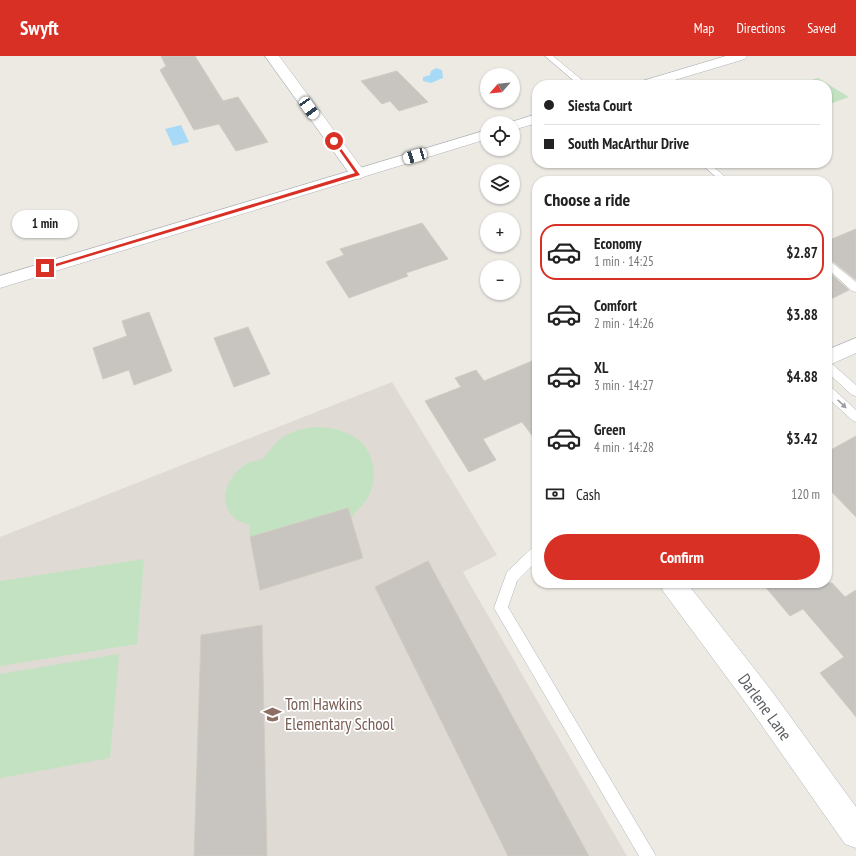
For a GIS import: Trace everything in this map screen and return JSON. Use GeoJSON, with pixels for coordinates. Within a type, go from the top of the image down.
{"type":"FeatureCollection","features":[{"type":"Feature","properties":{"kind":"street"},"geometry":{"type":"LineString","coordinates":[[272,56],[358,174]]}},
{"type":"Feature","properties":{"kind":"street"},"geometry":{"type":"LineString","coordinates":[[661,80],[740,56]]}},
{"type":"Feature","properties":{"kind":"street"},"geometry":{"type":"LineString","coordinates":[[520,124],[532,120]]}},
{"type":"Feature","properties":{"kind":"street"},"geometry":{"type":"LineString","coordinates":[[0,282],[480,136]]}},
{"type":"Feature","properties":{"kind":"street"},"geometry":{"type":"LineString","coordinates":[[832,356],[856,345]]}},
{"type":"Feature","properties":{"kind":"street","name":"Darlene Lane"},"geometry":{"type":"LineString","coordinates":[[676,588],[761,700],[856,833]]}},
{"type":"Feature","properties":{"kind":"lane"},"geometry":{"type":"LineString","coordinates":[[550,56],[578,80]]}},
{"type":"Feature","properties":{"kind":"lane"},"geometry":{"type":"LineString","coordinates":[[710,168],[720,176]]}},
{"type":"Feature","properties":{"kind":"lane"},"geometry":{"type":"LineString","coordinates":[[832,267],[856,288]]}},
{"type":"Feature","properties":{"kind":"lane"},"geometry":{"type":"LineString","coordinates":[[832,370],[856,392]]}},
{"type":"Feature","properties":{"kind":"lane"},"geometry":{"type":"LineString","coordinates":[[832,395],[856,417]]}},
{"type":"Feature","properties":{"kind":"lane"},"geometry":{"type":"LineString","coordinates":[[532,556],[512,577],[501,608],[648,856]]}},
{"type":"Feature","properties":{"kind":"shaded area","name":"Tom Hawkins Elementary School"},"geometry":{"type":"Polygon","coordinates":[[[392,382],[497,555],[463,572],[627,856],[0,856],[0,537],[392,382]]]}},
{"type":"Feature","properties":{"kind":"green space"},"geometry":{"type":"Polygon","coordinates":[[[832,87],[849,97],[832,103],[832,87]]]}},
{"type":"Feature","properties":{"kind":"green space"},"geometry":{"type":"Polygon","coordinates":[[[314,427],[338,430],[353,436],[366,448],[373,464],[374,473],[371,491],[367,499],[351,518],[348,508],[250,537],[249,524],[235,519],[229,512],[226,505],[225,498],[228,484],[242,467],[248,463],[263,458],[283,437],[298,430],[314,427]]]}},
{"type":"Feature","properties":{"kind":"green space"},"geometry":{"type":"Polygon","coordinates":[[[144,559],[137,644],[0,666],[0,581],[144,559]]]}},
{"type":"Feature","properties":{"kind":"green space"},"geometry":{"type":"Polygon","coordinates":[[[119,654],[110,758],[0,778],[0,674],[119,654]]]}},
{"type":"Feature","properties":{"kind":"water"},"geometry":{"type":"Polygon","coordinates":[[[436,68],[442,70],[443,78],[431,83],[423,81],[423,77],[430,75],[431,71],[436,68]]]}},
{"type":"Feature","properties":{"kind":"water"},"geometry":{"type":"Polygon","coordinates":[[[181,125],[189,142],[173,146],[165,129],[181,125]]]}},
{"type":"Feature","properties":{"kind":"building"},"geometry":{"type":"Polygon","coordinates":[[[161,56],[195,56],[223,101],[238,97],[268,142],[236,151],[219,124],[194,130],[160,70],[166,66],[161,56]]]}},
{"type":"Feature","properties":{"kind":"building"},"geometry":{"type":"Polygon","coordinates":[[[397,71],[428,102],[399,111],[390,101],[382,104],[361,81],[397,71]]]}},
{"type":"Feature","properties":{"kind":"building"},"geometry":{"type":"Polygon","coordinates":[[[422,223],[448,259],[406,273],[408,276],[349,298],[326,262],[344,255],[340,249],[422,223]]]}},
{"type":"Feature","properties":{"kind":"building"},"geometry":{"type":"Polygon","coordinates":[[[856,229],[856,280],[832,261],[832,239],[856,229]]]}},
{"type":"Feature","properties":{"kind":"building"},"geometry":{"type":"Polygon","coordinates":[[[832,275],[849,290],[832,298],[832,275]]]}},
{"type":"Feature","properties":{"kind":"building"},"geometry":{"type":"Polygon","coordinates":[[[149,312],[172,371],[134,385],[129,370],[103,379],[93,348],[127,336],[122,321],[149,312]]]}},
{"type":"Feature","properties":{"kind":"building"},"geometry":{"type":"Polygon","coordinates":[[[248,327],[270,374],[234,387],[214,338],[248,327]]]}},
{"type":"Feature","properties":{"kind":"building"},"geometry":{"type":"Polygon","coordinates":[[[532,361],[532,435],[522,422],[483,439],[496,460],[469,472],[425,401],[461,387],[455,378],[476,370],[484,381],[532,361]]]}},
{"type":"Feature","properties":{"kind":"building"},"geometry":{"type":"Polygon","coordinates":[[[856,436],[856,517],[832,492],[832,449],[856,436]]]}},
{"type":"Feature","properties":{"kind":"building"},"geometry":{"type":"Polygon","coordinates":[[[348,508],[363,558],[260,590],[250,537],[348,508]]]}},
{"type":"Feature","properties":{"kind":"building"},"geometry":{"type":"Polygon","coordinates":[[[428,561],[589,856],[508,856],[375,587],[428,561]]]}},
{"type":"Feature","properties":{"kind":"building"},"geometry":{"type":"Polygon","coordinates":[[[832,583],[845,597],[856,590],[856,717],[820,673],[844,657],[803,609],[790,616],[766,588],[832,588],[832,583]]]}},
{"type":"Feature","properties":{"kind":"building"},"geometry":{"type":"Polygon","coordinates":[[[262,625],[267,856],[194,856],[201,635],[262,625]]]}},
{"type":"Feature","properties":{"kind":"place","name":"Tom Hawkins Elementary School"},"geometry":{"type":"Point","coordinates":[272,714]}},
{"type":"Feature","properties":{"kind":"route"},"geometry":{"type":"LineString","coordinates":[[45,268],[358,174],[334,141]]}}]}
